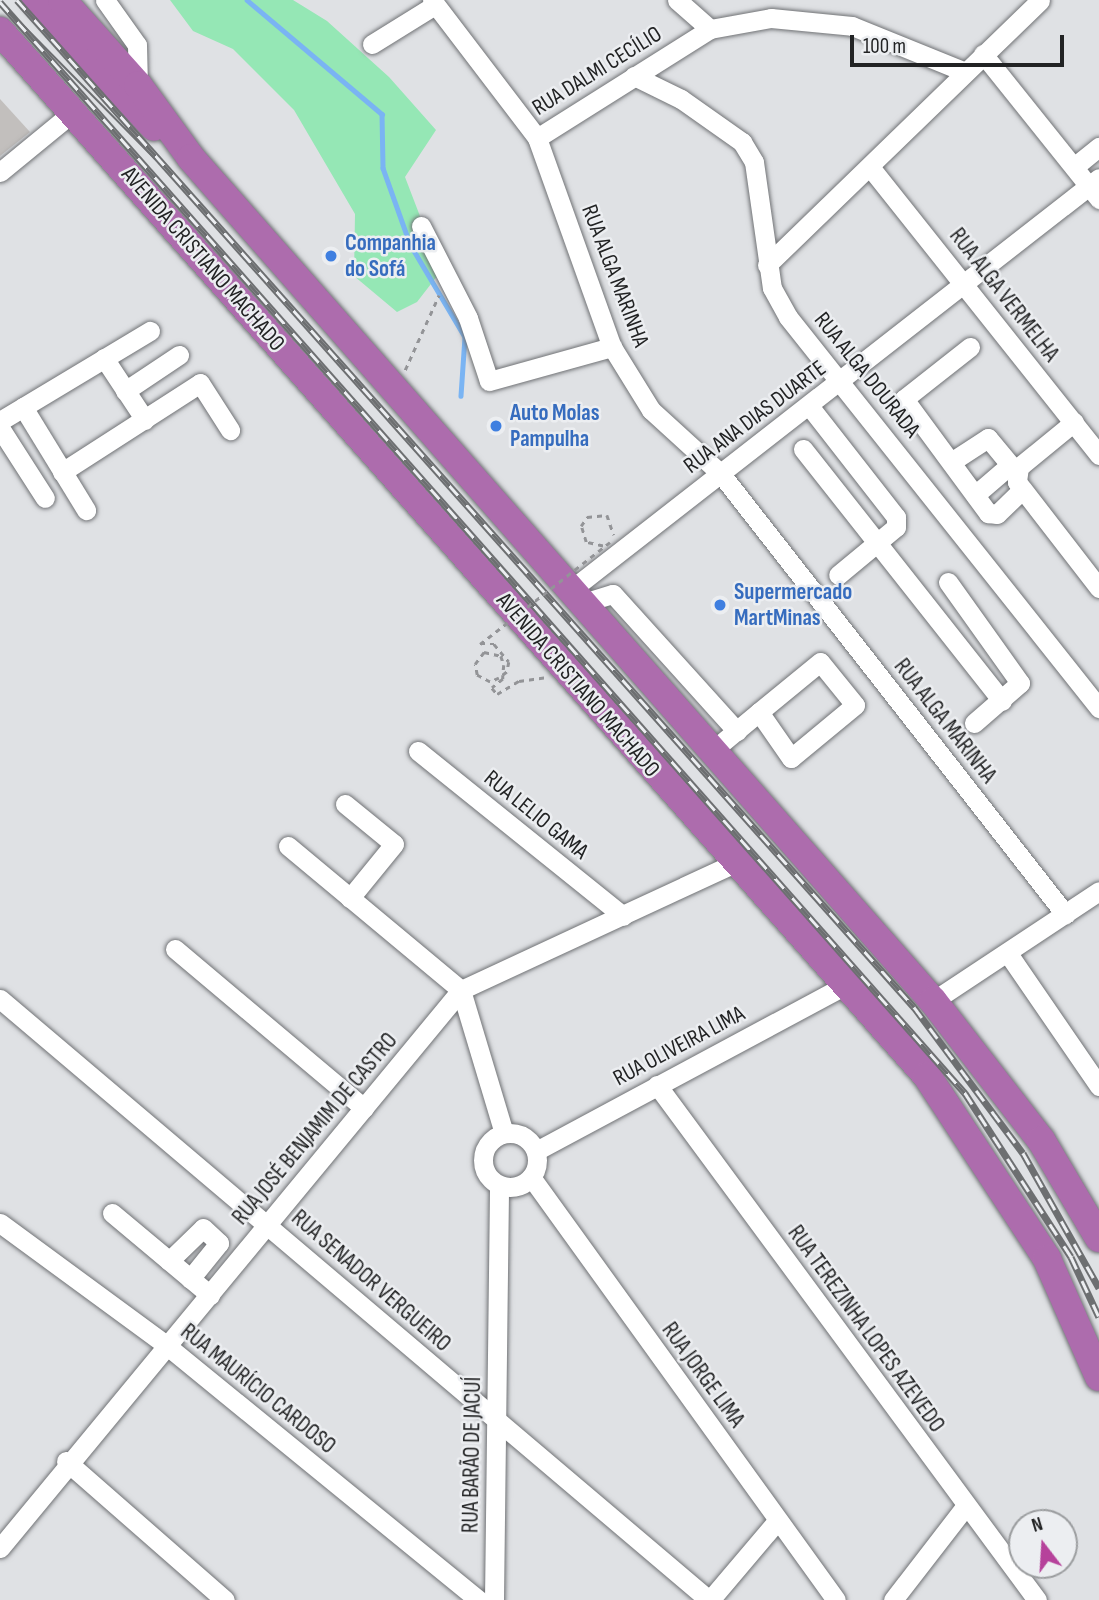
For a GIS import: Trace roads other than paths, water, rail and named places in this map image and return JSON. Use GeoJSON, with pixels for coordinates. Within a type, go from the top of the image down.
{"type":"FeatureCollection","features":[{"type":"Feature","properties":{"kind":"highway"},"geometry":{"type":"LineString","coordinates":[[36,0],[130,106],[191,158]]}},
{"type":"Feature","properties":{"kind":"highway"},"geometry":{"type":"LineString","coordinates":[[62,0],[138,85],[191,158],[933,1001],[1041,1140],[1099,1238]]}},
{"type":"Feature","properties":{"kind":"highway","name":"AVENIDA CRISTIANO MACHADO"},"geometry":{"type":"LineString","coordinates":[[0,31],[734,863],[927,1076],[992,1168],[1047,1259],[1099,1377]]}},
{"type":"Feature","properties":{"kind":"street"},"geometry":{"type":"LineString","coordinates":[[677,0],[710,29]]}},
{"type":"Feature","properties":{"kind":"street"},"geometry":{"type":"LineString","coordinates":[[767,265],[870,167],[963,71],[1040,0]]}},
{"type":"Feature","properties":{"kind":"street"},"geometry":{"type":"LineString","coordinates":[[91,33],[107,2],[124,20],[137,45],[138,85]]}},
{"type":"Feature","properties":{"kind":"street"},"geometry":{"type":"LineString","coordinates":[[372,44],[433,2]]}},
{"type":"Feature","properties":{"kind":"street","name":"RUA ALGA MARINHA"},"geometry":{"type":"LineString","coordinates":[[433,2],[537,138],[612,347],[650,410],[721,474],[1065,914]]}},
{"type":"Feature","properties":{"kind":"street","name":"RUA DALMI CECÍLIO"},"geometry":{"type":"LineString","coordinates":[[537,138],[710,29],[771,18],[852,26],[963,71]]}},
{"type":"Feature","properties":{"kind":"street"},"geometry":{"type":"LineString","coordinates":[[111,55],[124,20]]}},
{"type":"Feature","properties":{"kind":"street"},"geometry":{"type":"LineString","coordinates":[[983,54],[1074,167],[1096,187]]}},
{"type":"Feature","properties":{"kind":"street","name":"RUA ALGA DOURADA"},"geometry":{"type":"LineString","coordinates":[[634,76],[681,99],[742,142],[754,162],[767,265],[788,317],[843,382],[1099,708]]}},
{"type":"Feature","properties":{"kind":"street"},"geometry":{"type":"LineString","coordinates":[[0,172],[73,112]]}},
{"type":"Feature","properties":{"kind":"street"},"geometry":{"type":"LineString","coordinates":[[1074,167],[1099,147]]}},
{"type":"Feature","properties":{"kind":"street","name":"RUA ALGA VERMELHA"},"geometry":{"type":"LineString","coordinates":[[870,167],[1099,455]]}},
{"type":"Feature","properties":{"kind":"street","name":"RUA ANA DIAS DUARTE"},"geometry":{"type":"LineString","coordinates":[[577,596],[721,474],[843,382],[964,283],[1096,187]]}},
{"type":"Feature","properties":{"kind":"street"},"geometry":{"type":"LineString","coordinates":[[421,226],[468,318],[489,381],[612,347]]}},
{"type":"Feature","properties":{"kind":"street"},"geometry":{"type":"LineString","coordinates":[[0,421],[150,331]]}},
{"type":"Feature","properties":{"kind":"street"},"geometry":{"type":"LineString","coordinates":[[970,347],[904,396],[992,515],[1016,476],[1074,422]]}},
{"type":"Feature","properties":{"kind":"street"},"geometry":{"type":"LineString","coordinates":[[125,391],[179,355]]}},
{"type":"Feature","properties":{"kind":"street"},"geometry":{"type":"LineString","coordinates":[[104,358],[145,420]]}},
{"type":"Feature","properties":{"kind":"street"},"geometry":{"type":"LineString","coordinates":[[62,472],[200,383],[230,430]]}},
{"type":"Feature","properties":{"kind":"street"},"geometry":{"type":"LineString","coordinates":[[23,407],[86,510]]}},
{"type":"Feature","properties":{"kind":"street"},"geometry":{"type":"LineString","coordinates":[[810,407],[896,517],[896,527],[838,575]]}},
{"type":"Feature","properties":{"kind":"street"},"geometry":{"type":"LineString","coordinates":[[0,428],[6,452],[46,498]]}},
{"type":"Feature","properties":{"kind":"street"},"geometry":{"type":"LineString","coordinates":[[951,463],[984,438],[1016,476],[1099,588]]}},
{"type":"Feature","properties":{"kind":"street"},"geometry":{"type":"LineString","coordinates":[[803,449],[1002,701]]}},
{"type":"Feature","properties":{"kind":"street"},"geometry":{"type":"LineString","coordinates":[[975,495],[1016,476]]}},
{"type":"Feature","properties":{"kind":"street"},"geometry":{"type":"LineString","coordinates":[[948,582],[1018,675],[1018,688],[974,723]]}},
{"type":"Feature","properties":{"kind":"street"},"geometry":{"type":"LineString","coordinates":[[577,596],[612,594],[737,731]]}},
{"type":"Feature","properties":{"kind":"street"},"geometry":{"type":"LineString","coordinates":[[712,751],[737,731],[759,712],[820,662],[855,705],[791,758],[759,712]]}},
{"type":"Feature","properties":{"kind":"street","name":"RUA LELIO GAMA"},"geometry":{"type":"LineString","coordinates":[[418,751],[623,916]]}},
{"type":"Feature","properties":{"kind":"street"},"geometry":{"type":"LineString","coordinates":[[345,804],[394,844],[351,898]]}},
{"type":"Feature","properties":{"kind":"street"},"geometry":{"type":"LineString","coordinates":[[288,846],[461,990],[503,1133]]}},
{"type":"Feature","properties":{"kind":"street","name":"RUA JOSÉ BENJAMIM DE CASTRO"},"geometry":{"type":"LineString","coordinates":[[0,1548],[7,1531],[209,1296],[461,990],[734,863]]}},
{"type":"Feature","properties":{"kind":"street"},"geometry":{"type":"LineString","coordinates":[[933,1001],[1009,955],[1099,891]]}},
{"type":"Feature","properties":{"kind":"street"},"geometry":{"type":"LineString","coordinates":[[175,949],[364,1108]]}},
{"type":"Feature","properties":{"kind":"street"},"geometry":{"type":"LineString","coordinates":[[1009,955],[1097,1080]]}},
{"type":"Feature","properties":{"kind":"street","name":"RUA OLIVEIRA LIMA"},"geometry":{"type":"LineString","coordinates":[[536,1151],[845,985]]}},
{"type":"Feature","properties":{"kind":"street","name":"RUA SENADOR VERGUEIRO"},"geometry":{"type":"LineString","coordinates":[[0,999],[268,1224],[498,1424],[710,1600]]}},
{"type":"Feature","properties":{"kind":"street","name":"RUA TEREZINHA LOPES AZEVEDO"},"geometry":{"type":"LineString","coordinates":[[657,1085],[965,1507],[1037,1600]]}},
{"type":"Feature","properties":{"kind":"street"},"geometry":{"type":"LineString","coordinates":[[503,1133],[527,1138],[536,1151],[531,1177],[517,1186],[499,1185],[486,1174],[482,1158],[489,1142],[503,1133]]}},
{"type":"Feature","properties":{"kind":"street","name":"RUA JORGE LIMA"},"geometry":{"type":"LineString","coordinates":[[531,1177],[836,1600]]}},
{"type":"Feature","properties":{"kind":"street","name":"RUA BARÃO DE JACUÍ"},"geometry":{"type":"LineString","coordinates":[[494,1600],[499,1185]]}},
{"type":"Feature","properties":{"kind":"street"},"geometry":{"type":"LineString","coordinates":[[112,1213],[209,1296]]}},
{"type":"Feature","properties":{"kind":"street","name":"RUA MAURÍCIO CARDOSO"},"geometry":{"type":"LineString","coordinates":[[0,1223],[166,1345],[479,1600]]}},
{"type":"Feature","properties":{"kind":"street"},"geometry":{"type":"LineString","coordinates":[[169,1262],[186,1243],[206,1260],[190,1279]]}},
{"type":"Feature","properties":{"kind":"street"},"geometry":{"type":"LineString","coordinates":[[66,1461],[225,1600]]}},
{"type":"Feature","properties":{"kind":"street"},"geometry":{"type":"LineString","coordinates":[[893,1600],[965,1507]]}},
{"type":"Feature","properties":{"kind":"street"},"geometry":{"type":"LineString","coordinates":[[710,1600],[777,1521]]}},
{"type":"Feature","properties":{"kind":"waterway"},"geometry":{"type":"LineString","coordinates":[[247,0],[382,114],[383,168],[410,244],[465,337],[461,396]]}},
{"type":"Feature","properties":{"kind":"tram line"},"geometry":{"type":"LineString","coordinates":[[8,10],[155,159]]}},
{"type":"Feature","properties":{"kind":"railway"},"geometry":{"type":"LineString","coordinates":[[17,0],[914,1007],[1023,1153],[1099,1288]]}},
{"type":"Feature","properties":{"kind":"railway"},"geometry":{"type":"LineString","coordinates":[[0,2],[965,1093],[1071,1257],[1099,1317]]}},
{"type":"Feature","properties":{"kind":"place","name":"Companhia do Sofá"},"geometry":{"type":"Point","coordinates":[331,256]}},
{"type":"Feature","properties":{"kind":"place","name":"Auto Molas Pampulha"},"geometry":{"type":"Point","coordinates":[496,426]}},
{"type":"Feature","properties":{"kind":"place","name":"Supermercado MartMinas"},"geometry":{"type":"Point","coordinates":[720,605]}}]}
